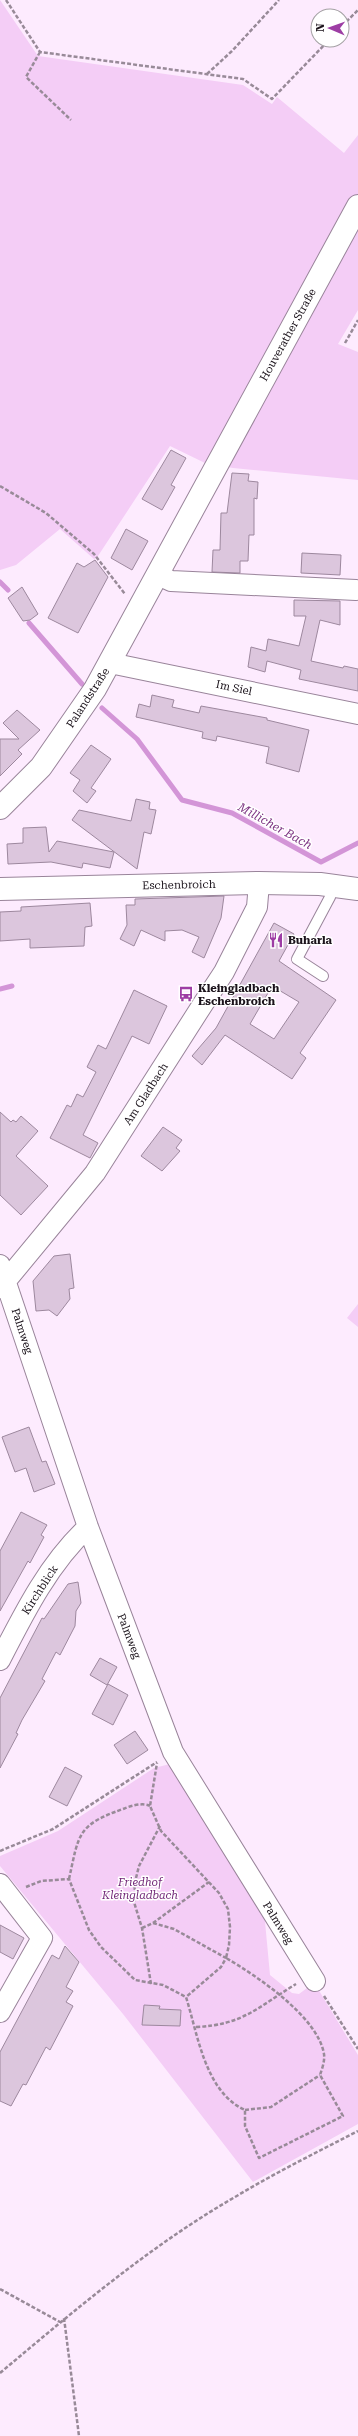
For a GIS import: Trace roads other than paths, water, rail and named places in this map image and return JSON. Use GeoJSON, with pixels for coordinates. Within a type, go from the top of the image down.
{"type":"FeatureCollection","features":[{"type":"Feature","properties":{"kind":"main road","name":"Houverather Straße"},"geometry":{"type":"LineString","coordinates":[[218,463],[358,206]]}},
{"type":"Feature","properties":{"kind":"main road","name":"Palandstraße"},"geometry":{"type":"LineString","coordinates":[[0,808],[41,767],[110,663],[218,463]]}},
{"type":"Feature","properties":{"kind":"main road","name":"Eschenbroich"},"geometry":{"type":"LineString","coordinates":[[0,889],[259,883],[334,886],[358,889]]}},
{"type":"Feature","properties":{"kind":"street"},"geometry":{"type":"LineString","coordinates":[[158,575],[171,581],[356,590]]}},
{"type":"Feature","properties":{"kind":"street","name":"Im Siel"},"geometry":{"type":"LineString","coordinates":[[110,663],[358,714]]}},
{"type":"Feature","properties":{"kind":"street","name":"Am Gladbach"},"geometry":{"type":"LineString","coordinates":[[2,1278],[95,1173],[224,972],[258,907],[259,883]]}},
{"type":"Feature","properties":{"kind":"street","name":"Palmweg"},"geometry":{"type":"LineString","coordinates":[[2,1278],[88,1527],[173,1752],[313,1978]]}},
{"type":"Feature","properties":{"kind":"street","name":"Kirchblick"},"geometry":{"type":"LineString","coordinates":[[0,1660],[31,1600],[73,1541],[88,1527]]}},
{"type":"Feature","properties":{"kind":"street"},"geometry":{"type":"LineString","coordinates":[[0,2012],[42,1938],[5,1891]]}},
{"type":"Feature","properties":{"kind":"lane"},"geometry":{"type":"LineString","coordinates":[[323,976],[296,959],[330,897],[334,886]]}},
{"type":"Feature","properties":{"kind":"waterway","name":"Millicher Bach"},"geometry":{"type":"LineString","coordinates":[[0,582],[8,590]]}},
{"type":"Feature","properties":{"kind":"waterway","name":"Millicher Bach"},"geometry":{"type":"LineString","coordinates":[[29,623],[82,684]]}},
{"type":"Feature","properties":{"kind":"waterway","name":"Millicher Bach"},"geometry":{"type":"LineString","coordinates":[[102,708],[137,739],[182,800],[232,813],[321,862],[358,843]]}},
{"type":"Feature","properties":{"kind":"waterway"},"geometry":{"type":"LineString","coordinates":[[0,989],[12,986]]}},
{"type":"Feature","properties":{"kind":"place","name":"Buharla"},"geometry":{"type":"Point","coordinates":[276,940]}},
{"type":"Feature","properties":{"kind":"place","name":"Kleingladbach Eschenbroich"},"geometry":{"type":"Point","coordinates":[186,994]}},
{"type":"Feature","properties":{"kind":"park label","name":"Friedhof Kleingladbach"},"geometry":{"type":"Point","coordinates":[140,1888]}}]}
